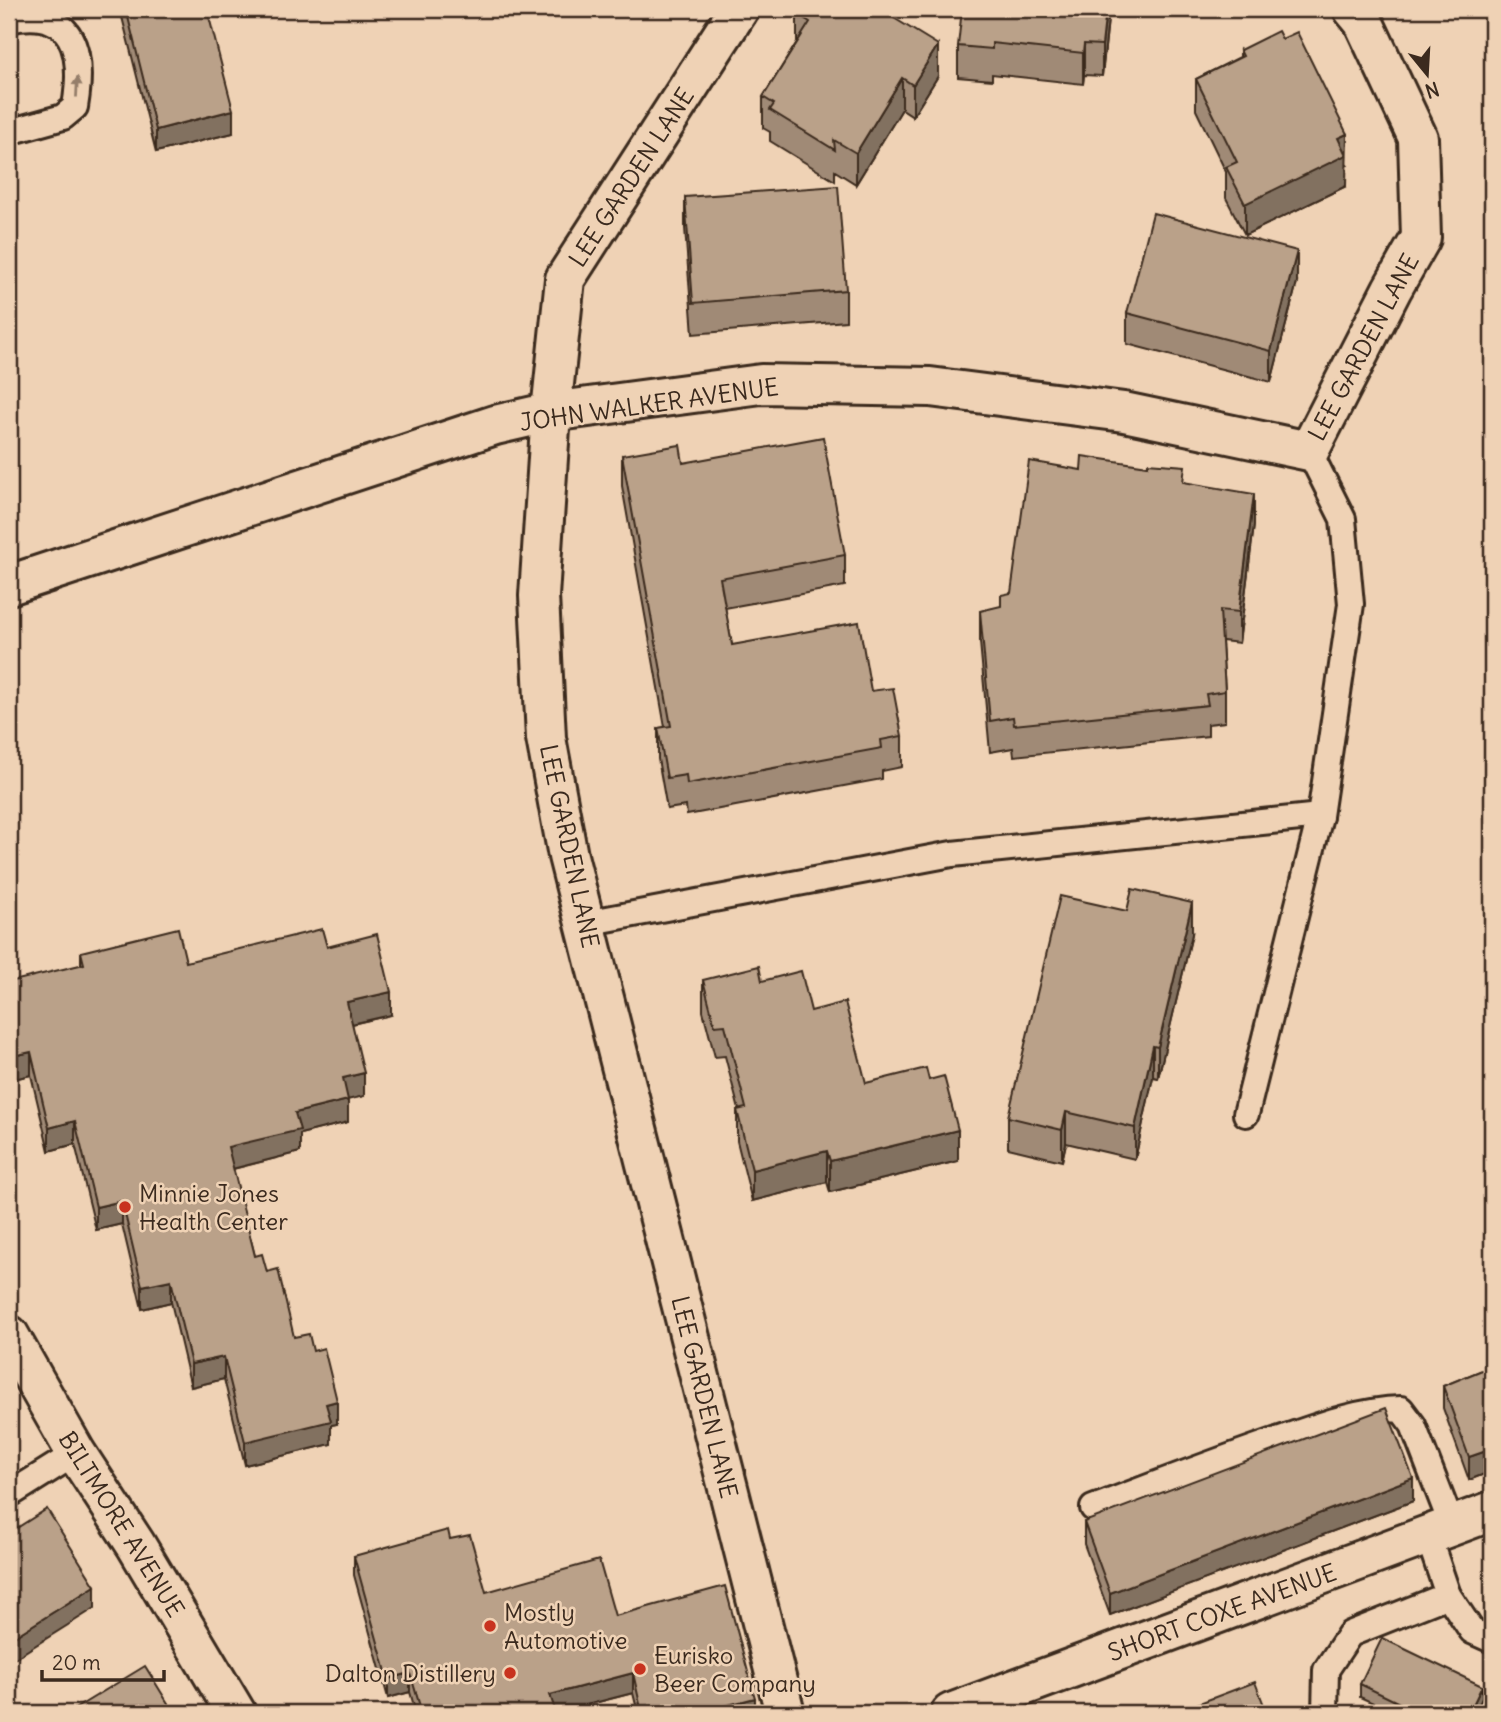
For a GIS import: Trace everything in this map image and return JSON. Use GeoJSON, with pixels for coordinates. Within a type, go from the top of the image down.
{"type":"FeatureCollection","features":[{"type":"Feature","properties":{"kind":"street","name":"LEE GARDEN LANE"},"geometry":{"type":"LineString","coordinates":[[739,9],[565,279],[551,412],[539,596],[546,738],[557,802],[785,1713]]}},
{"type":"Feature","properties":{"kind":"street","name":"LEE GARDEN LANE"},"geometry":{"type":"LineString","coordinates":[[1309,450],[1391,289],[1421,238],[1418,138],[1363,21],[1353,9]]}},
{"type":"Feature","properties":{"kind":"street","name":"JOHN WALKER AVENUE"},"geometry":{"type":"LineString","coordinates":[[9,584],[495,425],[551,412],[761,384],[930,387],[1124,412],[1309,450]]}},
{"type":"Feature","properties":{"kind":"street","name":"BILTMORE AVENUE"},"geometry":{"type":"LineString","coordinates":[[9,1335],[19,1374],[76,1453],[136,1545],[236,1713]]}},
{"type":"Feature","properties":{"kind":"street","name":"SHORT COXE AVENUE"},"geometry":{"type":"LineString","coordinates":[[951,1713],[1492,1511]]}},
{"type":"Feature","properties":{"kind":"lane"},"geometry":{"type":"LineString","coordinates":[[9,20],[36,17],[62,26],[72,42],[79,85],[75,107],[63,117],[9,132]]}},
{"type":"Feature","properties":{"kind":"lane"},"geometry":{"type":"LineString","coordinates":[[1246,1114],[1321,816],[1351,604],[1343,519],[1309,450]]}},
{"type":"Feature","properties":{"kind":"lane"},"geometry":{"type":"LineString","coordinates":[[586,923],[952,854],[1321,816]]}},
{"type":"Feature","properties":{"kind":"lane"},"geometry":{"type":"LineString","coordinates":[[1093,1508],[1324,1424],[1380,1410],[1401,1409],[1413,1425],[1440,1531],[1448,1595],[1472,1631],[1492,1640]]}},
{"type":"Feature","properties":{"kind":"lane"},"geometry":{"type":"LineString","coordinates":[[9,1495],[76,1453]]}},
{"type":"Feature","properties":{"kind":"lane"},"geometry":{"type":"LineString","coordinates":[[1325,1713],[1326,1670],[1350,1634],[1448,1595]]}},
{"type":"Feature","properties":{"kind":"building"},"geometry":{"type":"Polygon","coordinates":[[[126,9],[207,9],[233,110],[156,130],[126,9]]]}},
{"type":"Feature","properties":{"kind":"building"},"geometry":{"type":"Polygon","coordinates":[[[800,9],[879,9],[938,45],[913,85],[902,78],[856,153],[834,140],[835,150],[770,110],[774,104],[763,97],[810,22],[797,14],[800,9]]]}},
{"type":"Feature","properties":{"kind":"building"},"geometry":{"type":"Polygon","coordinates":[[[962,9],[1106,9],[1102,45],[1084,44],[1083,53],[992,43],[992,49],[958,46],[962,9]]]}},
{"type":"Feature","properties":{"kind":"building"},"geometry":{"type":"Polygon","coordinates":[[[1278,31],[1282,39],[1297,32],[1347,134],[1338,138],[1346,155],[1245,204],[1226,167],[1237,162],[1196,79],[1243,56],[1240,50],[1278,31]]]}},
{"type":"Feature","properties":{"kind":"building"},"geometry":{"type":"Polygon","coordinates":[[[838,186],[846,290],[693,303],[685,197],[838,186]]]}},
{"type":"Feature","properties":{"kind":"building"},"geometry":{"type":"Polygon","coordinates":[[[1153,213],[1297,251],[1271,351],[1127,313],[1153,213]]]}},
{"type":"Feature","properties":{"kind":"building"},"geometry":{"type":"Polygon","coordinates":[[[823,437],[845,555],[720,578],[732,645],[859,622],[871,691],[893,688],[902,736],[881,740],[882,748],[687,784],[686,775],[667,778],[658,728],[671,726],[622,455],[680,445],[683,463],[823,437]]]}},
{"type":"Feature","properties":{"kind":"building"},"geometry":{"type":"Polygon","coordinates":[[[1082,456],[1148,466],[1148,463],[1185,466],[1183,482],[1254,494],[1239,612],[1220,610],[1225,691],[1206,694],[1208,705],[1014,725],[1013,717],[990,721],[980,611],[1001,606],[1001,595],[1011,593],[1029,461],[1081,470],[1082,456]]]}},
{"type":"Feature","properties":{"kind":"building"},"geometry":{"type":"Polygon","coordinates":[[[1132,889],[1192,903],[1158,1047],[1153,1046],[1135,1128],[1066,1112],[1062,1130],[1008,1117],[1060,896],[1127,911],[1132,889]]]}},
{"type":"Feature","properties":{"kind":"building","name":"Minnie Jones Health Center"},"geometry":{"type":"Polygon","coordinates":[[[178,928],[186,962],[322,929],[327,947],[377,934],[391,992],[347,1002],[364,1073],[343,1078],[348,1100],[295,1113],[300,1130],[228,1147],[255,1256],[262,1254],[267,1272],[278,1269],[294,1337],[309,1334],[313,1351],[324,1348],[337,1401],[326,1404],[331,1421],[245,1442],[224,1357],[191,1364],[171,1280],[142,1286],[122,1201],[96,1207],[75,1121],[49,1128],[31,1052],[9,1057],[9,982],[84,964],[81,952],[178,928]]]}},
{"type":"Feature","properties":{"kind":"building"},"geometry":{"type":"Polygon","coordinates":[[[759,966],[762,981],[801,971],[811,1011],[845,1002],[866,1083],[926,1068],[929,1080],[944,1076],[958,1130],[830,1161],[827,1151],[752,1170],[737,1110],[746,1108],[725,1025],[715,1026],[703,980],[759,966]]]}},
{"type":"Feature","properties":{"kind":"building"},"geometry":{"type":"Polygon","coordinates":[[[1492,1366],[1492,1449],[1469,1457],[1443,1386],[1492,1366]]]}},
{"type":"Feature","properties":{"kind":"building"},"geometry":{"type":"Polygon","coordinates":[[[1386,1408],[1413,1478],[1110,1593],[1084,1522],[1386,1408]]]}},
{"type":"Feature","properties":{"kind":"building"},"geometry":{"type":"Polygon","coordinates":[[[47,1509],[95,1586],[9,1640],[9,1533],[47,1509]]]}},
{"type":"Feature","properties":{"kind":"building"},"geometry":{"type":"Polygon","coordinates":[[[448,1530],[450,1539],[470,1535],[486,1592],[599,1560],[615,1616],[725,1586],[755,1698],[697,1713],[642,1713],[633,1673],[550,1695],[556,1713],[422,1713],[410,1673],[388,1679],[354,1556],[448,1530]]]}},
{"type":"Feature","properties":{"kind":"building"},"geometry":{"type":"Polygon","coordinates":[[[1382,1638],[1482,1686],[1469,1713],[1420,1713],[1360,1684],[1382,1638]]]}},
{"type":"Feature","properties":{"kind":"building"},"geometry":{"type":"Polygon","coordinates":[[[145,1666],[174,1713],[68,1713],[145,1666]]]}},
{"type":"Feature","properties":{"kind":"building"},"geometry":{"type":"Polygon","coordinates":[[[1255,1682],[1267,1713],[1173,1713],[1255,1682]]]}},
{"type":"Feature","properties":{"kind":"place","name":"Minnie Jones Health Center"},"geometry":{"type":"Point","coordinates":[125,1207]}},
{"type":"Feature","properties":{"kind":"place","name":"Mostly Automotive"},"geometry":{"type":"Point","coordinates":[490,1626]}},
{"type":"Feature","properties":{"kind":"place","name":"Eurisko Beer Company"},"geometry":{"type":"Point","coordinates":[640,1669]}},
{"type":"Feature","properties":{"kind":"place","name":"Dalton Distillery"},"geometry":{"type":"Point","coordinates":[510,1673]}}]}
